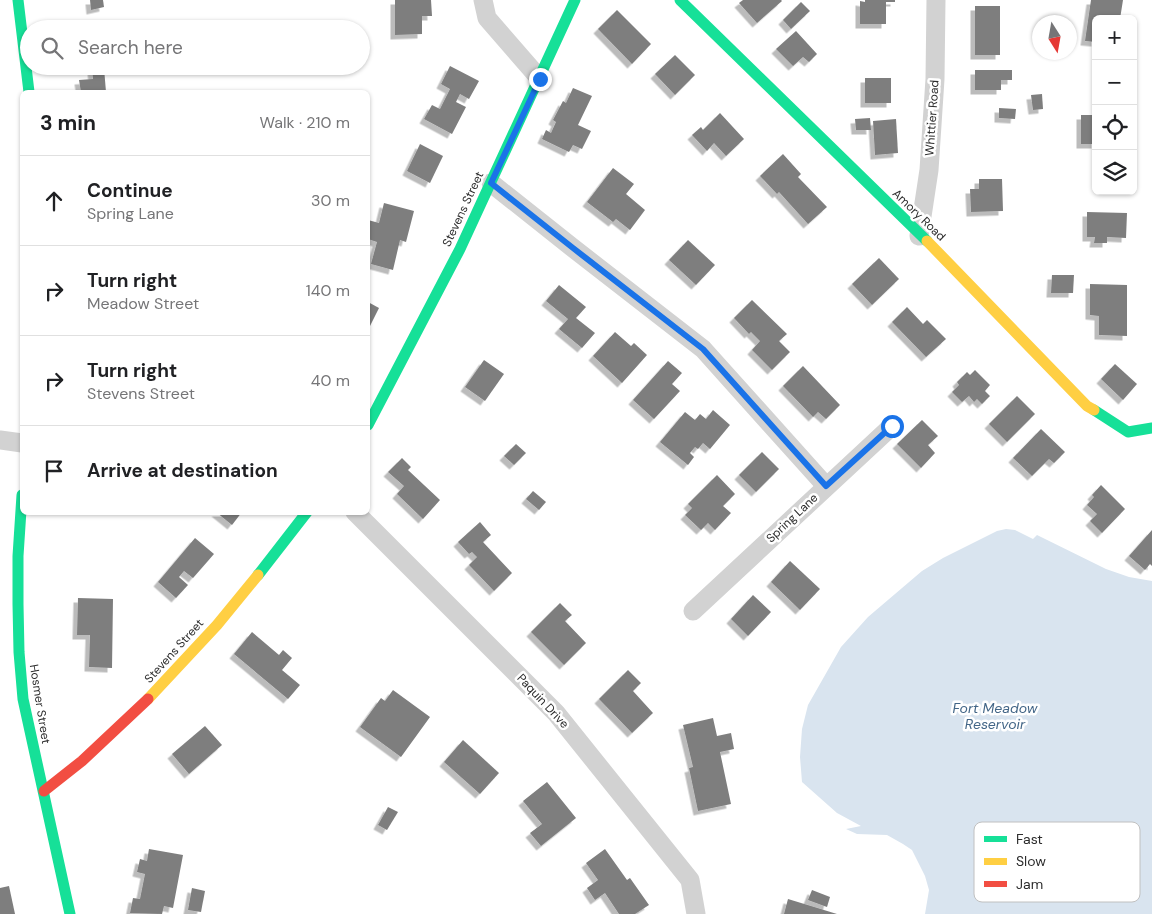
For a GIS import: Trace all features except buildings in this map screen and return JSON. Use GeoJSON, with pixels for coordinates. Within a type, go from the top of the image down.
{"type":"FeatureCollection","features":[{"type":"Feature","properties":{"kind":"street"},"geometry":{"type":"LineString","coordinates":[[18,0],[20,20]]}},
{"type":"Feature","properties":{"kind":"street"},"geometry":{"type":"LineString","coordinates":[[483,0],[487,18],[540,79]]}},
{"type":"Feature","properties":{"kind":"street","name":"Stevens Street"},"geometry":{"type":"LineString","coordinates":[[370,421],[439,292],[540,79],[574,0]]}},
{"type":"Feature","properties":{"kind":"street","name":"Amory Road"},"geometry":{"type":"LineString","coordinates":[[680,0],[919,236],[952,266],[1086,406],[1128,432],[1149,428]]}},
{"type":"Feature","properties":{"kind":"street","name":"Whittier Road"},"geometry":{"type":"LineString","coordinates":[[919,236],[929,170],[935,79],[936,0]]}},
{"type":"Feature","properties":{"kind":"street"},"geometry":{"type":"LineString","coordinates":[[27,75],[29,90]]}},
{"type":"Feature","properties":{"kind":"street"},"geometry":{"type":"LineString","coordinates":[[491,183],[703,349],[826,486]]}},
{"type":"Feature","properties":{"kind":"street","name":"Spring Lane"},"geometry":{"type":"LineString","coordinates":[[693,612],[892,426]]}},
{"type":"Feature","properties":{"kind":"street"},"geometry":{"type":"LineString","coordinates":[[0,440],[20,443]]}},
{"type":"Feature","properties":{"kind":"street","name":"Hosmer Street"},"geometry":{"type":"LineString","coordinates":[[21,515],[18,556],[19,652],[23,699],[70,914]]}},
{"type":"Feature","properties":{"kind":"street","name":"Stevens Street"},"geometry":{"type":"LineString","coordinates":[[44,791],[100,746],[168,680],[231,609],[305,515]]}},
{"type":"Feature","properties":{"kind":"street","name":"Paquin Drive"},"geometry":{"type":"LineString","coordinates":[[358,515],[556,713],[690,880],[696,914]]}},
{"type":"Feature","properties":{"kind":"water","name":"Fort Meadow Reservoir"},"geometry":{"type":"Polygon","coordinates":[[[1015,530],[1033,539],[1037,535],[1106,569],[1129,577],[1152,581],[1152,914],[925,914],[929,890],[925,876],[912,850],[887,835],[857,834],[846,829],[861,826],[837,813],[802,782],[800,757],[802,729],[808,705],[841,647],[868,617],[922,571],[943,558],[997,531],[1015,530]]]}},
{"type":"Feature","properties":{"kind":"traffic: fast"},"geometry":{"type":"LineString","coordinates":[[18,0],[20,20]]}},
{"type":"Feature","properties":{"kind":"traffic: fast"},"geometry":{"type":"LineString","coordinates":[[370,421],[460,249],[575,0]]}},
{"type":"Feature","properties":{"kind":"traffic: fast"},"geometry":{"type":"LineString","coordinates":[[680,0],[927,241]]}},
{"type":"Feature","properties":{"kind":"traffic: fast"},"geometry":{"type":"LineString","coordinates":[[27,75],[29,90]]}},
{"type":"Feature","properties":{"kind":"traffic: fast"},"geometry":{"type":"LineString","coordinates":[[1094,410],[1128,432],[1152,428]]}},
{"type":"Feature","properties":{"kind":"traffic: fast"},"geometry":{"type":"LineString","coordinates":[[21,515],[18,604],[19,652],[23,699],[70,914]]}},
{"type":"Feature","properties":{"kind":"traffic: fast"},"geometry":{"type":"LineString","coordinates":[[258,575],[305,515]]}},
{"type":"Feature","properties":{"kind":"traffic: slow"},"geometry":{"type":"LineString","coordinates":[[927,241],[1087,406],[1094,410]]}},
{"type":"Feature","properties":{"kind":"traffic: slow"},"geometry":{"type":"LineString","coordinates":[[148,699],[217,625],[258,575]]}},
{"type":"Feature","properties":{"kind":"traffic: jam"},"geometry":{"type":"LineString","coordinates":[[44,791],[82,761],[148,699]]}},
{"type":"Feature","properties":{"kind":"route"},"geometry":{"type":"LineString","coordinates":[[540,79],[491,183],[703,349],[826,486],[892,426]]}}]}
